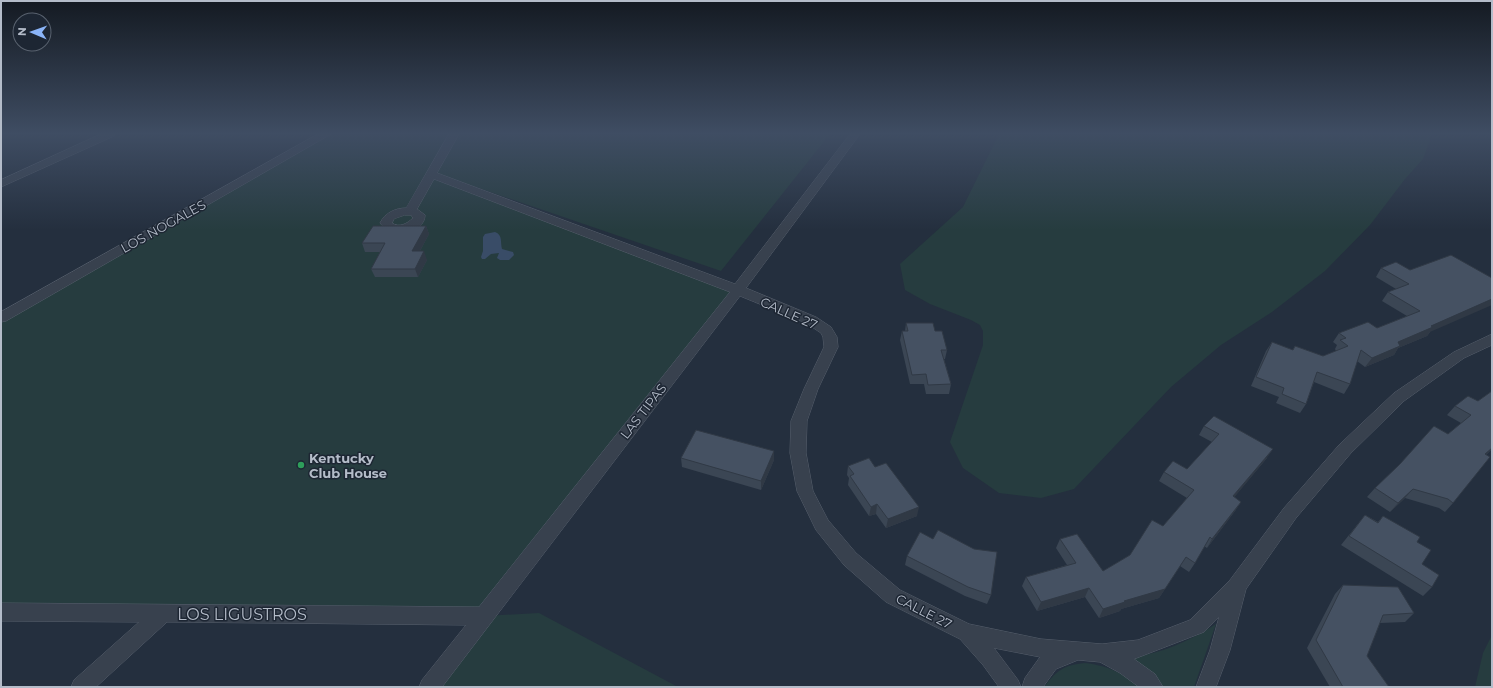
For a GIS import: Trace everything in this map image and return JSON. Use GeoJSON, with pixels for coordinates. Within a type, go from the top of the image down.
{"type":"FeatureCollection","features":[{"type":"Feature","properties":{"kind":"street"},"geometry":{"type":"LineString","coordinates":[[1,184],[40,166]]}},
{"type":"Feature","properties":{"kind":"street","name":"LOS NOGALES"},"geometry":{"type":"LineString","coordinates":[[1,318],[269,166]]}},
{"type":"Feature","properties":{"kind":"street"},"geometry":{"type":"LineString","coordinates":[[410,211],[436,166]]}},
{"type":"Feature","properties":{"kind":"street","name":"LAS TIPAS"},"geometry":{"type":"LineString","coordinates":[[429,687],[738,290],[831,166]]}},
{"type":"Feature","properties":{"kind":"street","name":"CALLE 27"},"geometry":{"type":"LineString","coordinates":[[431,174],[738,290],[811,320],[826,330],[830,336],[832,347],[811,389],[799,421],[798,453],[805,491],[822,525],[850,559],[893,596],[967,633],[1040,648],[1102,653]]}},
{"type":"Feature","properties":{"kind":"street"},"geometry":{"type":"LineString","coordinates":[[1102,653],[1138,649],[1197,626],[1237,586],[1290,513],[1345,448],[1399,397],[1459,355],[1492,339]]}},
{"type":"Feature","properties":{"kind":"street"},"geometry":{"type":"LineString","coordinates":[[1206,687],[1220,650],[1237,586]]}},
{"type":"Feature","properties":{"kind":"street","name":"LOS LIGUSTROS"},"geometry":{"type":"LineString","coordinates":[[1,612],[484,616]]}},
{"type":"Feature","properties":{"kind":"street"},"geometry":{"type":"LineString","coordinates":[[81,687],[163,613]]}},
{"type":"Feature","properties":{"kind":"street","name":"CALLE 27"},"geometry":{"type":"LineString","coordinates":[[967,633],[990,658],[1011,687]]}},
{"type":"Feature","properties":{"kind":"street"},"geometry":{"type":"LineString","coordinates":[[1032,687],[1049,662],[1078,651]]}},
{"type":"Feature","properties":{"kind":"street"},"geometry":{"type":"LineString","coordinates":[[1102,653],[1127,666],[1148,681],[1153,687]]}},
{"type":"Feature","properties":{"kind":"green space","name":"Kentucky Club House"},"geometry":{"type":"Polygon","coordinates":[[[269,166],[804,166],[721,271],[438,174],[738,290],[484,616],[539,613],[678,687],[429,687],[483,616],[1,612],[1,318],[269,166]]]}},
{"type":"Feature","properties":{"kind":"green space"},"geometry":{"type":"Polygon","coordinates":[[[983,166],[1417,166],[1370,225],[1325,271],[1272,312],[1221,345],[1171,387],[1074,489],[1041,498],[999,493],[963,468],[950,442],[983,345],[983,331],[980,325],[971,320],[930,304],[905,290],[900,264],[963,207],[983,166]]]}},
{"type":"Feature","properties":{"kind":"green space"},"geometry":{"type":"Polygon","coordinates":[[[1216,624],[1194,687],[1162,687],[1130,657],[1153,653],[1175,646],[1216,624]]]}},
{"type":"Feature","properties":{"kind":"green space"},"geometry":{"type":"Polygon","coordinates":[[[1492,635],[1492,687],[1475,687],[1483,653],[1492,635]]]}},
{"type":"Feature","properties":{"kind":"green space"},"geometry":{"type":"Polygon","coordinates":[[[1085,663],[1101,666],[1115,671],[1142,687],[1044,687],[1057,672],[1062,669],[1072,665],[1085,663]]]}},
{"type":"Feature","properties":{"kind":"water"},"geometry":{"type":"Polygon","coordinates":[[[495,232],[498,233],[500,237],[502,249],[513,252],[514,255],[509,260],[500,260],[497,258],[499,253],[491,254],[485,259],[482,259],[481,257],[483,251],[483,237],[485,234],[495,232]]]}},
{"type":"Feature","properties":{"kind":"building"},"geometry":{"type":"Polygon","coordinates":[[[373,226],[426,226],[412,251],[424,251],[415,269],[371,269],[385,243],[362,243],[373,226]]]}},
{"type":"Feature","properties":{"kind":"building"},"geometry":{"type":"Polygon","coordinates":[[[1451,255],[1492,278],[1492,299],[1398,342],[1400,346],[1372,358],[1361,350],[1350,384],[1317,372],[1306,404],[1282,394],[1284,388],[1256,377],[1272,342],[1293,350],[1295,346],[1323,356],[1348,346],[1340,340],[1346,338],[1339,333],[1368,322],[1377,328],[1420,311],[1388,292],[1409,284],[1381,268],[1396,262],[1410,270],[1451,255]]]}},
{"type":"Feature","properties":{"kind":"building"},"geometry":{"type":"Polygon","coordinates":[[[906,323],[933,323],[935,331],[942,331],[947,350],[941,350],[951,384],[928,385],[926,374],[912,375],[902,331],[908,331],[906,323]]]}},
{"type":"Feature","properties":{"kind":"building"},"geometry":{"type":"Polygon","coordinates":[[[1492,391],[1492,448],[1485,454],[1490,457],[1453,503],[1448,499],[1413,489],[1398,503],[1375,488],[1400,464],[1434,426],[1448,434],[1471,415],[1455,406],[1468,396],[1478,401],[1492,391]]]}},
{"type":"Feature","properties":{"kind":"building"},"geometry":{"type":"Polygon","coordinates":[[[1214,416],[1273,449],[1233,496],[1241,502],[1212,539],[1210,537],[1195,563],[1186,557],[1165,589],[1103,609],[1089,588],[1041,602],[1026,577],[1076,563],[1060,539],[1077,534],[1103,571],[1130,555],[1152,520],[1163,526],[1194,490],[1164,472],[1173,461],[1187,469],[1219,434],[1204,426],[1214,416]]]}},
{"type":"Feature","properties":{"kind":"building"},"geometry":{"type":"Polygon","coordinates":[[[696,430],[774,451],[761,481],[681,458],[696,430]]]}},
{"type":"Feature","properties":{"kind":"building"},"geometry":{"type":"Polygon","coordinates":[[[869,458],[875,467],[886,463],[919,507],[888,519],[877,504],[871,507],[850,476],[854,474],[848,466],[869,458]]]}},
{"type":"Feature","properties":{"kind":"building"},"geometry":{"type":"Polygon","coordinates":[[[1365,515],[1378,523],[1383,516],[1420,537],[1417,542],[1431,550],[1422,564],[1439,575],[1432,587],[1349,536],[1365,515]]]}},
{"type":"Feature","properties":{"kind":"building"},"geometry":{"type":"Polygon","coordinates":[[[938,530],[974,549],[997,552],[991,595],[968,587],[907,556],[920,532],[933,539],[938,530]]]}},
{"type":"Feature","properties":{"kind":"building"},"geometry":{"type":"Polygon","coordinates":[[[1343,585],[1398,587],[1414,613],[1383,615],[1367,656],[1389,687],[1343,687],[1316,640],[1343,585]]]}},
{"type":"Feature","properties":{"kind":"place","name":"Kentucky Club House"},"geometry":{"type":"Point","coordinates":[301,465]}}]}
